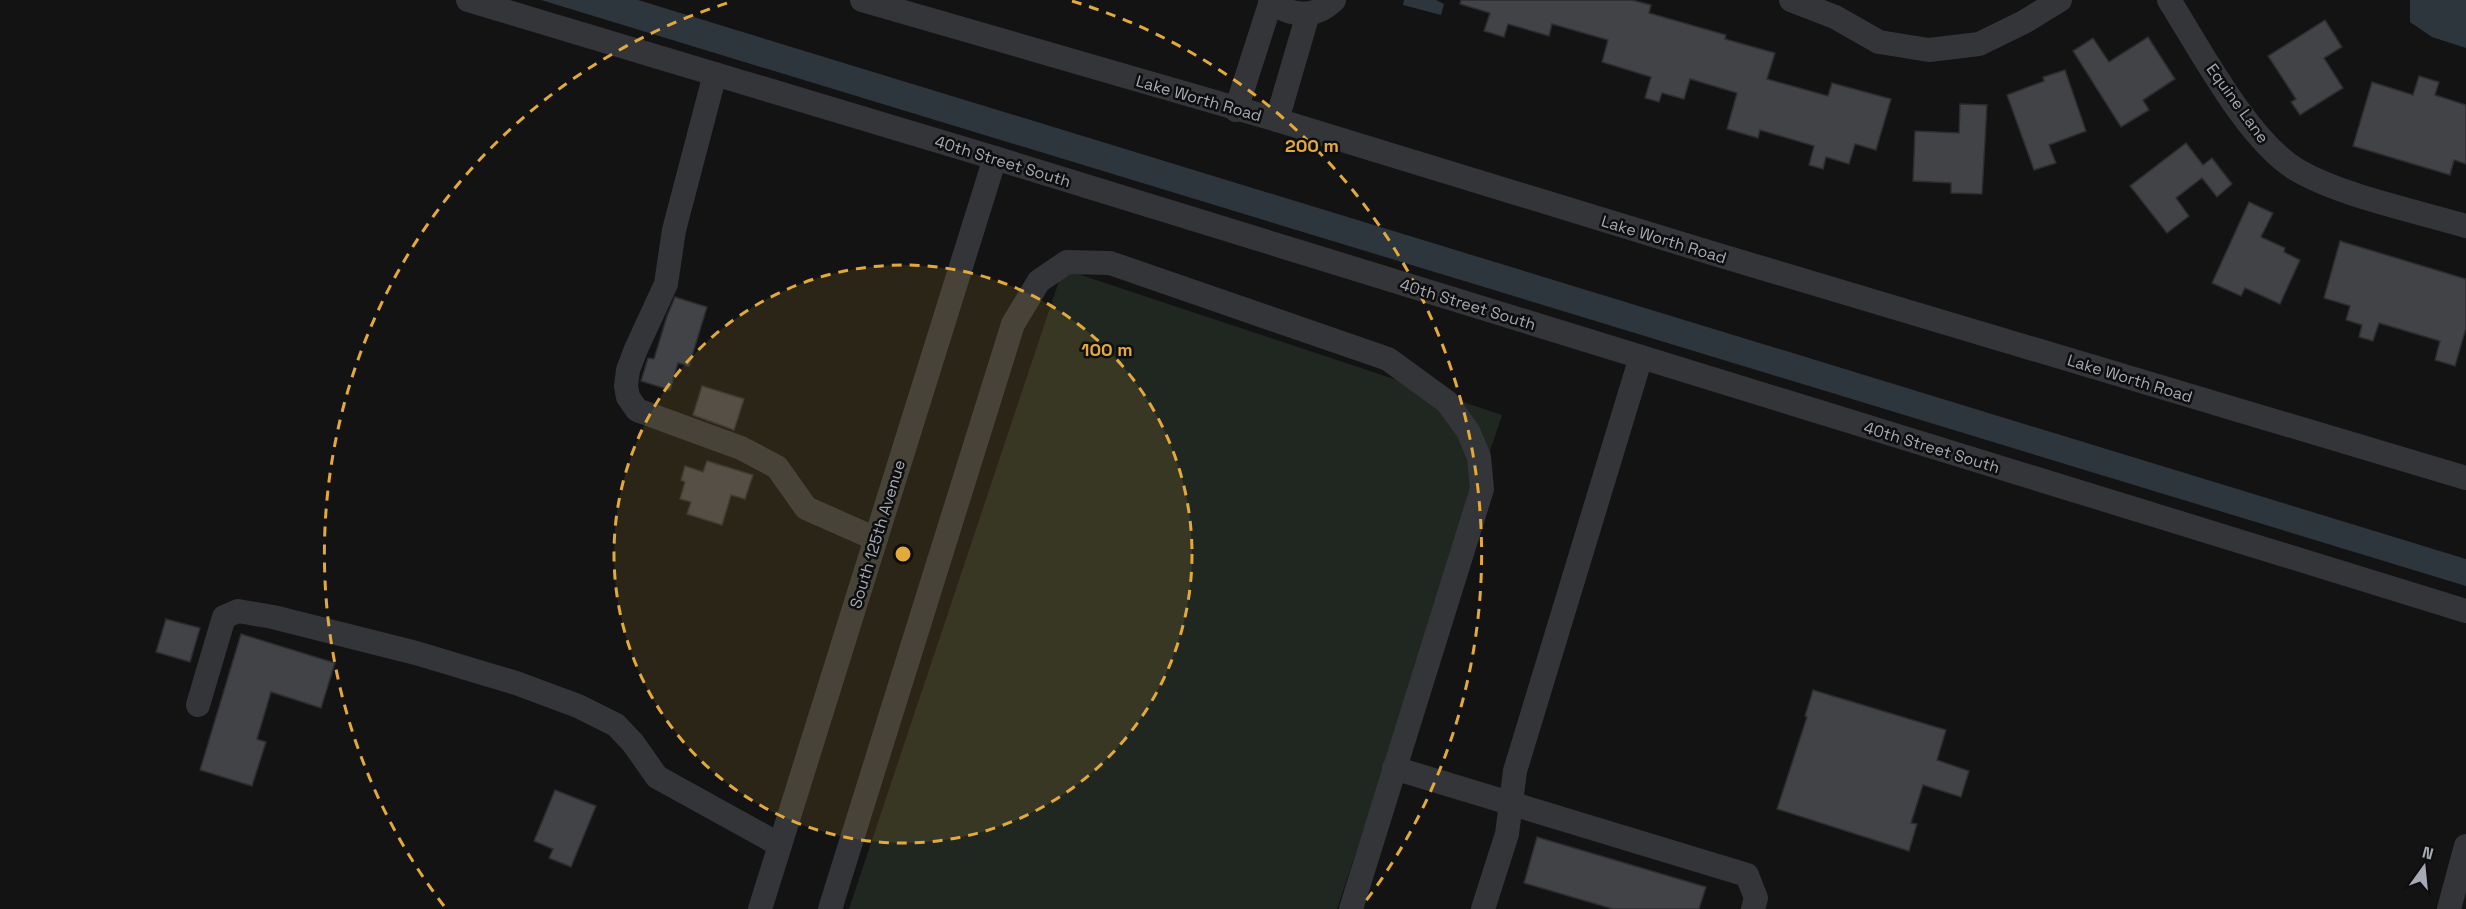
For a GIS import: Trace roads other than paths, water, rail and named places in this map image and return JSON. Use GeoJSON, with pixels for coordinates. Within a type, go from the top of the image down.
{"type":"FeatureCollection","features":[{"type":"Feature","properties":{"kind":"street","name":"40th Street South"},"geometry":{"type":"LineString","coordinates":[[468,0],[995,158],[2466,611]]}},
{"type":"Feature","properties":{"kind":"street","name":"Lake Worth Road"},"geometry":{"type":"LineString","coordinates":[[862,0],[1277,120],[1726,258],[2466,478]]}},
{"type":"Feature","properties":{"kind":"street"},"geometry":{"type":"LineString","coordinates":[[1236,110],[1271,1],[1288,12],[1308,14],[1321,10],[1334,0]]}},
{"type":"Feature","properties":{"kind":"street"},"geometry":{"type":"LineString","coordinates":[[1791,0],[1835,17],[1880,42],[1929,51],[1979,44],[2024,22],[2060,0]]}},
{"type":"Feature","properties":{"kind":"street","name":"Equine Lane"},"geometry":{"type":"LineString","coordinates":[[2169,0],[2263,142],[2296,170],[2335,188],[2466,226]]}},
{"type":"Feature","properties":{"kind":"street"},"geometry":{"type":"LineString","coordinates":[[1277,120],[1308,14]]}},
{"type":"Feature","properties":{"kind":"street"},"geometry":{"type":"LineString","coordinates":[[1263,30],[1300,40]]}},
{"type":"Feature","properties":{"kind":"street"},"geometry":{"type":"LineString","coordinates":[[715,74],[674,230],[666,284],[628,370],[628,397],[637,410],[741,448],[777,467],[806,508],[876,539]]}},
{"type":"Feature","properties":{"kind":"street","name":"South 125th Avenue"},"geometry":{"type":"LineString","coordinates":[[759,909],[995,158]]}},
{"type":"Feature","properties":{"kind":"street"},"geometry":{"type":"LineString","coordinates":[[830,909],[1013,324],[1039,281],[1067,262],[1110,263],[1388,359],[1447,402],[1467,431],[1479,457],[1482,489],[1351,909]]}},
{"type":"Feature","properties":{"kind":"street"},"geometry":{"type":"LineString","coordinates":[[1483,909],[1507,834],[1515,771],[1641,357]]}},
{"type":"Feature","properties":{"kind":"street"},"geometry":{"type":"LineString","coordinates":[[198,705],[224,617],[238,611],[273,617],[416,653],[516,683],[588,710],[616,725],[633,743],[657,777],[780,845]]}},
{"type":"Feature","properties":{"kind":"street"},"geometry":{"type":"LineString","coordinates":[[1394,768],[1747,875],[1756,898],[1753,909]]}},
{"type":"Feature","properties":{"kind":"street"},"geometry":{"type":"LineString","coordinates":[[2449,909],[2466,846]]}}]}
